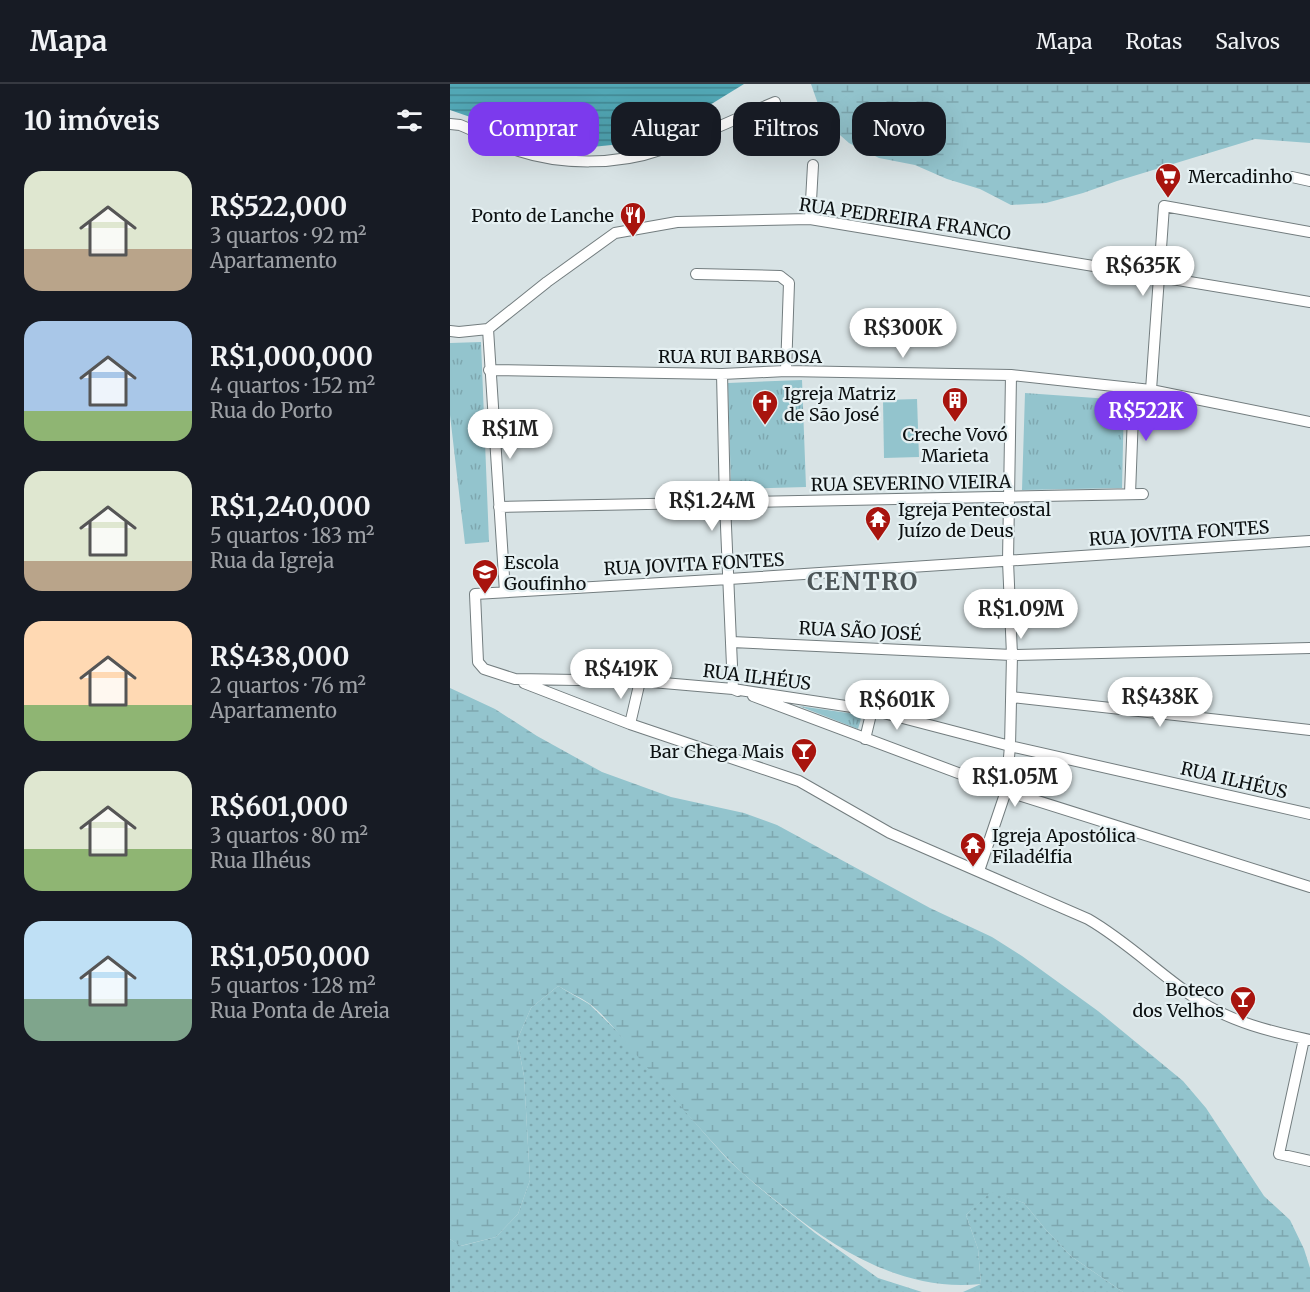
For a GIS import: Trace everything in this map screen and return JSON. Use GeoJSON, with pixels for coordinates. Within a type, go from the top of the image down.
{"type":"FeatureCollection","features":[{"type":"Feature","properties":{"kind":"street"},"geometry":{"type":"LineString","coordinates":[[450,124],[460,125],[519,151],[557,160],[587,161],[630,157],[659,151],[733,120]]}},
{"type":"Feature","properties":{"kind":"street"},"geometry":{"type":"LineString","coordinates":[[810,219],[813,165]]}},
{"type":"Feature","properties":{"kind":"street"},"geometry":{"type":"LineString","coordinates":[[1292,177],[1310,181]]}},
{"type":"Feature","properties":{"kind":"street"},"geometry":{"type":"LineString","coordinates":[[1151,390],[1164,206],[1310,232]]}},
{"type":"Feature","properties":{"kind":"street","name":"RUA PEDREIRA FRANCO"},"geometry":{"type":"LineString","coordinates":[[488,329],[547,282],[615,233],[677,222],[810,219],[1310,302]]}},
{"type":"Feature","properties":{"kind":"street"},"geometry":{"type":"LineString","coordinates":[[696,274],[780,276],[789,283],[786,371]]}},
{"type":"Feature","properties":{"kind":"street"},"geometry":{"type":"LineString","coordinates":[[450,331],[488,329],[505,592]]}},
{"type":"Feature","properties":{"kind":"street","name":"RUA RUI BARBOSA"},"geometry":{"type":"LineString","coordinates":[[489,370],[722,374],[786,371],[1011,375],[1151,390],[1310,422]]}},
{"type":"Feature","properties":{"kind":"street"},"geometry":{"type":"LineString","coordinates":[[722,374],[725,503],[734,689],[1006,791],[1310,887]]}},
{"type":"Feature","properties":{"kind":"street"},"geometry":{"type":"LineString","coordinates":[[979,871],[1006,791],[1010,746],[1012,655],[1008,498],[1011,375]]}},
{"type":"Feature","properties":{"kind":"street"},"geometry":{"type":"LineString","coordinates":[[1130,494],[1134,388]]}},
{"type":"Feature","properties":{"kind":"street","name":"RUA SEVERINO VIEIRA"},"geometry":{"type":"LineString","coordinates":[[499,507],[1143,494]]}},
{"type":"Feature","properties":{"kind":"street","name":"RUA JOVITA FONTES"},"geometry":{"type":"LineString","coordinates":[[475,594],[1310,541]]}},
{"type":"Feature","properties":{"kind":"street","name":"RUA ILHÉUS"},"geometry":{"type":"LineString","coordinates":[[475,594],[478,662],[484,669],[515,680],[640,681],[734,689],[872,710],[1010,746],[1310,814]]}},
{"type":"Feature","properties":{"kind":"street","name":"RUA SÃO JOSÉ"},"geometry":{"type":"LineString","coordinates":[[732,642],[1012,655],[1310,648]]}},
{"type":"Feature","properties":{"kind":"street"},"geometry":{"type":"LineString","coordinates":[[515,680],[630,724],[799,781],[890,833],[1088,919],[1109,931],[1198,1000],[1218,1012],[1307,1040],[1279,1154],[1310,1161]]}},
{"type":"Feature","properties":{"kind":"street"},"geometry":{"type":"LineString","coordinates":[[630,724],[640,681]]}},
{"type":"Feature","properties":{"kind":"street"},"geometry":{"type":"LineString","coordinates":[[1012,696],[1310,730]]}},
{"type":"Feature","properties":{"kind":"street"},"geometry":{"type":"LineString","coordinates":[[865,739],[872,710]]}},
{"type":"Feature","properties":{"kind":"green space"},"geometry":{"type":"Polygon","coordinates":[[[811,84],[1310,84],[1310,143],[1255,139],[1083,193],[1046,203],[1011,205],[980,189],[947,179],[915,165],[875,156],[946,156],[946,102],[852,102],[852,144],[840,135],[840,102],[817,102],[811,84]]]}},
{"type":"Feature","properties":{"kind":"green space"},"geometry":{"type":"Polygon","coordinates":[[[481,342],[489,542],[465,544],[450,415],[450,343],[481,342]]]}},
{"type":"Feature","properties":{"kind":"green space"},"geometry":{"type":"Polygon","coordinates":[[[802,380],[806,487],[731,489],[728,383],[802,380]]]}},
{"type":"Feature","properties":{"kind":"green space"},"geometry":{"type":"Polygon","coordinates":[[[1025,393],[1124,400],[1122,488],[1022,490],[1025,393]]]}},
{"type":"Feature","properties":{"kind":"green space"},"geometry":{"type":"Polygon","coordinates":[[[917,399],[919,457],[884,458],[883,400],[917,399]]]}},
{"type":"Feature","properties":{"kind":"green space"},"geometry":{"type":"Polygon","coordinates":[[[450,688],[495,709],[537,736],[602,772],[671,797],[744,813],[777,825],[930,908],[992,937],[1022,956],[1098,1011],[1183,1081],[1206,1108],[1264,1196],[1290,1220],[1310,1268],[1310,1292],[1123,1292],[1072,1257],[1024,1203],[991,1192],[966,1215],[978,1249],[981,1284],[953,1285],[926,1282],[875,1266],[828,1240],[747,1177],[704,1133],[603,1016],[590,1004],[558,986],[531,1008],[517,1040],[524,1076],[530,1180],[518,1214],[496,1237],[460,1246],[450,1239],[450,688]]]}},
{"type":"Feature","properties":{"kind":"green space"},"geometry":{"type":"Polygon","coordinates":[[[799,706],[862,715],[858,729],[799,706]]]}},
{"type":"Feature","properties":{"kind":"green space"},"geometry":{"type":"Polygon","coordinates":[[[558,986],[589,1004],[618,1032],[728,1160],[756,1185],[815,1233],[878,1278],[922,1292],[450,1292],[450,1239],[461,1246],[496,1237],[518,1214],[530,1180],[524,1076],[517,1040],[531,1008],[558,986]]]}},
{"type":"Feature","properties":{"kind":"green space"},"geometry":{"type":"Polygon","coordinates":[[[991,1191],[1024,1203],[1072,1257],[1123,1292],[963,1292],[981,1284],[978,1249],[966,1215],[991,1191]]]}},
{"type":"Feature","properties":{"kind":"shaded area"},"geometry":{"type":"Polygon","coordinates":[[[450,84],[744,84],[715,102],[611,102],[611,145],[599,146],[599,102],[468,102],[468,116],[450,110],[450,84]]]}},
{"type":"Feature","properties":{"kind":"place","name":"Mercadinho"},"geometry":{"type":"Point","coordinates":[1168,199]}},
{"type":"Feature","properties":{"kind":"place","name":"Ponto de Lanche"},"geometry":{"type":"Point","coordinates":[633,238]}},
{"type":"Feature","properties":{"kind":"place","name":"Creche Vovó Marieta"},"geometry":{"type":"Point","coordinates":[955,423]}},
{"type":"Feature","properties":{"kind":"place","name":"Igreja Matriz de São José"},"geometry":{"type":"Point","coordinates":[765,426]}},
{"type":"Feature","properties":{"kind":"place","name":"Igreja Pentecostal Juízo de Deus"},"geometry":{"type":"Point","coordinates":[878,542]}},
{"type":"Feature","properties":{"kind":"place","name":"Escola Goufinho"},"geometry":{"type":"Point","coordinates":[485,595]}},
{"type":"Feature","properties":{"kind":"place","name":"Bar Chega Mais"},"geometry":{"type":"Point","coordinates":[804,774]}},
{"type":"Feature","properties":{"kind":"place","name":"Igreja Apostólica Filadélfia"},"geometry":{"type":"Point","coordinates":[973,868]}},
{"type":"Feature","properties":{"kind":"place","name":"Boteco dos Velhos"},"geometry":{"type":"Point","coordinates":[1243,1022]}},
{"type":"Feature","properties":{"kind":"district","name":"CENTRO"},"geometry":{"type":"Point","coordinates":[863,581]}}]}
